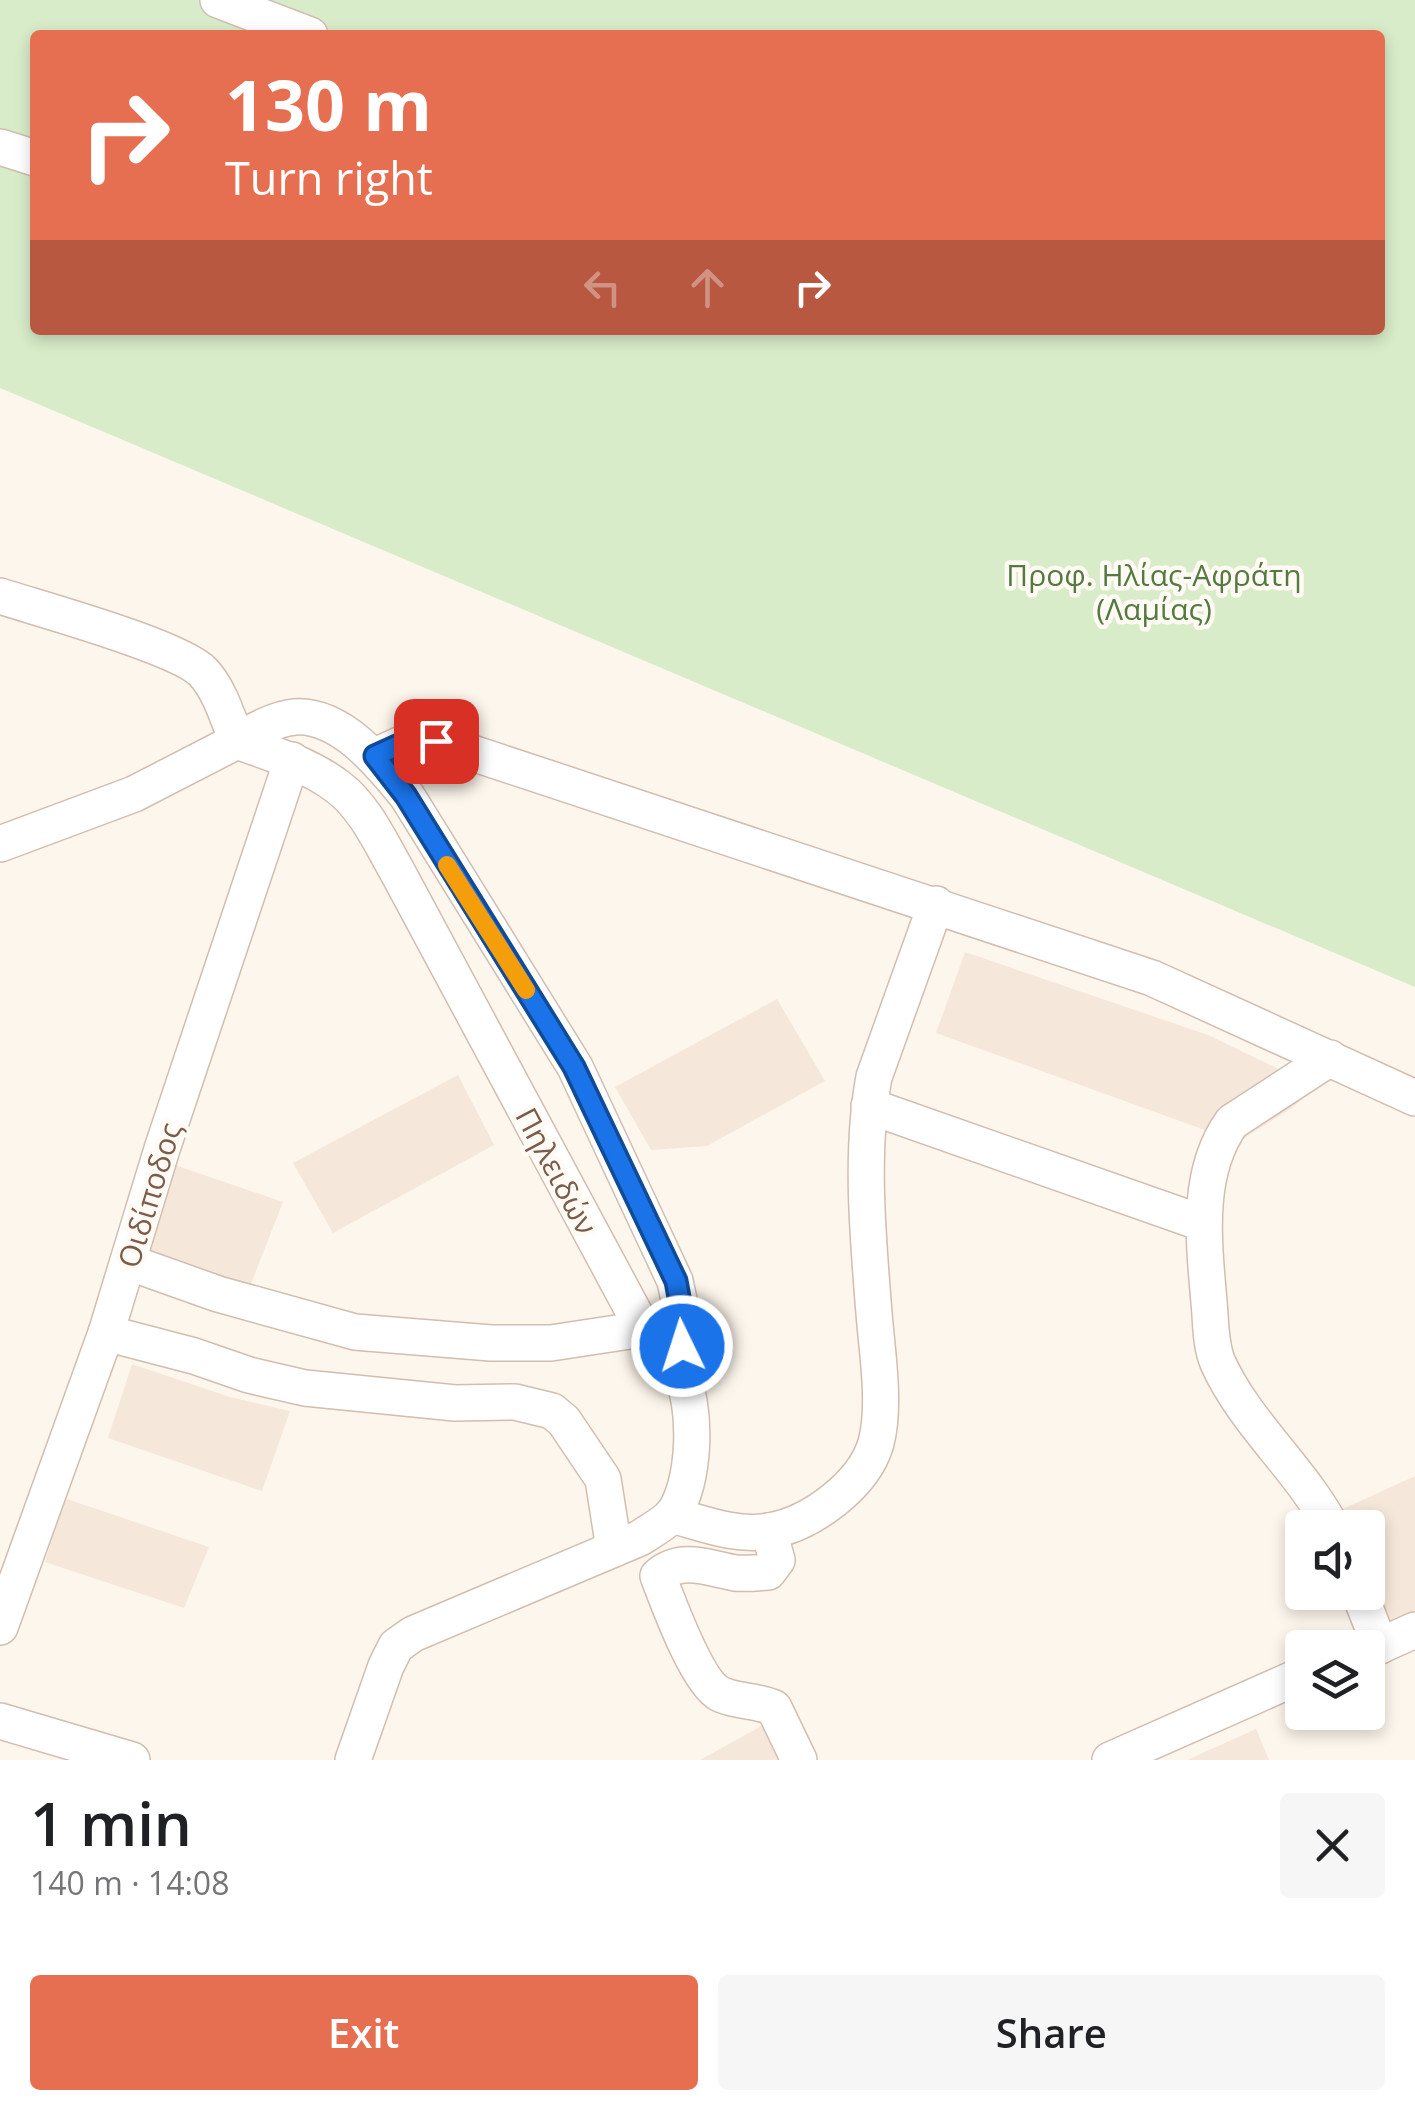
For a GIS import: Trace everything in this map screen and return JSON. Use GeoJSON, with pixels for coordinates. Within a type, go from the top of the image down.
{"type":"FeatureCollection","features":[{"type":"Feature","properties":{"kind":"street"},"geometry":{"type":"LineString","coordinates":[[218,0],[297,30]]}},
{"type":"Feature","properties":{"kind":"street"},"geometry":{"type":"LineString","coordinates":[[0,147],[30,156]]}},
{"type":"Feature","properties":{"kind":"street"},"geometry":{"type":"LineString","coordinates":[[0,596],[146,644],[202,671],[220,700],[237,741]]}},
{"type":"Feature","properties":{"kind":"street"},"geometry":{"type":"LineString","coordinates":[[0,844],[134,794],[257,730],[296,717],[332,728],[375,756],[406,796],[574,1067],[676,1281],[683,1319],[681,1373]]}},
{"type":"Feature","properties":{"kind":"street","name":"Πηλειδών"},"geometry":{"type":"LineString","coordinates":[[237,741],[292,760],[341,788],[378,837],[643,1329],[681,1373],[691,1422],[692,1458],[686,1488],[672,1515]]}},
{"type":"Feature","properties":{"kind":"street"},"geometry":{"type":"LineString","coordinates":[[375,756],[406,742],[436,741],[936,904],[1152,978],[1415,1098]]}},
{"type":"Feature","properties":{"kind":"street","name":"Οιδίποδος"},"geometry":{"type":"LineString","coordinates":[[0,1627],[106,1332],[162,1149],[292,760]]}},
{"type":"Feature","properties":{"kind":"street"},"geometry":{"type":"LineString","coordinates":[[353,1760],[396,1646],[413,1634],[614,1550],[640,1538],[672,1515],[714,1528],[769,1531],[833,1502],[868,1464],[877,1439],[880,1378],[869,1250],[869,1106],[874,1078],[936,904]]}},
{"type":"Feature","properties":{"kind":"street"},"geometry":{"type":"LineString","coordinates":[[1319,1510],[1240,1400],[1216,1358],[1202,1223],[1213,1165],[1222,1136],[1232,1122],[1330,1058]]}},
{"type":"Feature","properties":{"kind":"street"},"geometry":{"type":"LineString","coordinates":[[869,1106],[1202,1223]]}},
{"type":"Feature","properties":{"kind":"street"},"geometry":{"type":"LineString","coordinates":[[128,1262],[218,1294],[355,1332],[551,1343],[643,1329]]}},
{"type":"Feature","properties":{"kind":"street"},"geometry":{"type":"LineString","coordinates":[[106,1332],[249,1376],[305,1388],[455,1403],[516,1402],[552,1411],[564,1421],[603,1479],[614,1550]]}},
{"type":"Feature","properties":{"kind":"street"},"geometry":{"type":"LineString","coordinates":[[769,1531],[777,1560],[768,1572],[741,1574],[686,1564],[668,1567],[658,1576],[709,1686],[726,1696],[774,1708],[799,1760]]}},
{"type":"Feature","properties":{"kind":"street"},"geometry":{"type":"LineString","coordinates":[[1385,1644],[1415,1630]]}},
{"type":"Feature","properties":{"kind":"street"},"geometry":{"type":"LineString","coordinates":[[1110,1760],[1176,1747],[1262,1690],[1285,1681]]}},
{"type":"Feature","properties":{"kind":"street"},"geometry":{"type":"LineString","coordinates":[[0,1720],[132,1760]]}},
{"type":"Feature","properties":{"kind":"shaded area"},"geometry":{"type":"Polygon","coordinates":[[[965,952],[1208,1035],[1316,1087],[1292,1108],[1238,1142],[936,1033],[965,952]]]}},
{"type":"Feature","properties":{"kind":"shaded area"},"geometry":{"type":"Polygon","coordinates":[[[777,999],[825,1081],[707,1146],[651,1150],[615,1087],[777,999]]]}},
{"type":"Feature","properties":{"kind":"shaded area"},"geometry":{"type":"Polygon","coordinates":[[[458,1075],[494,1145],[333,1233],[293,1163],[458,1075]]]}},
{"type":"Feature","properties":{"kind":"shaded area"},"geometry":{"type":"Polygon","coordinates":[[[163,1161],[283,1202],[245,1299],[130,1258],[163,1161]]]}},
{"type":"Feature","properties":{"kind":"shaded area"},"geometry":{"type":"Polygon","coordinates":[[[132,1364],[230,1397],[290,1411],[262,1491],[108,1438],[132,1364]]]}},
{"type":"Feature","properties":{"kind":"shaded area"},"geometry":{"type":"Polygon","coordinates":[[[1415,1476],[1415,1613],[1383,1628],[1376,1610],[1385,1610],[1385,1510],[1341,1510],[1415,1476]]]}},
{"type":"Feature","properties":{"kind":"shaded area"},"geometry":{"type":"Polygon","coordinates":[[[64,1498],[209,1547],[184,1608],[45,1562],[64,1498]]]}},
{"type":"Feature","properties":{"kind":"shaded area"},"geometry":{"type":"Polygon","coordinates":[[[765,1724],[783,1760],[700,1760],[765,1724]]]}},
{"type":"Feature","properties":{"kind":"shaded area"},"geometry":{"type":"Polygon","coordinates":[[[1256,1729],[1269,1760],[1187,1760],[1256,1729]]]}},
{"type":"Feature","properties":{"kind":"green space","name":"Προφ. Ηλίας-Αφράτη (Λαμίας)"},"geometry":{"type":"Polygon","coordinates":[[[0,0],[1415,0],[1415,987],[0,388],[0,0]]]}},
{"type":"Feature","properties":{"kind":"slow traffic"},"geometry":{"type":"LineString","coordinates":[[447,865],[526,990]]}},
{"type":"Feature","properties":{"kind":"route"},"geometry":{"type":"LineString","coordinates":[[436,741],[406,742],[375,756],[406,796],[574,1067],[676,1281],[683,1319],[682,1346]]}}]}
